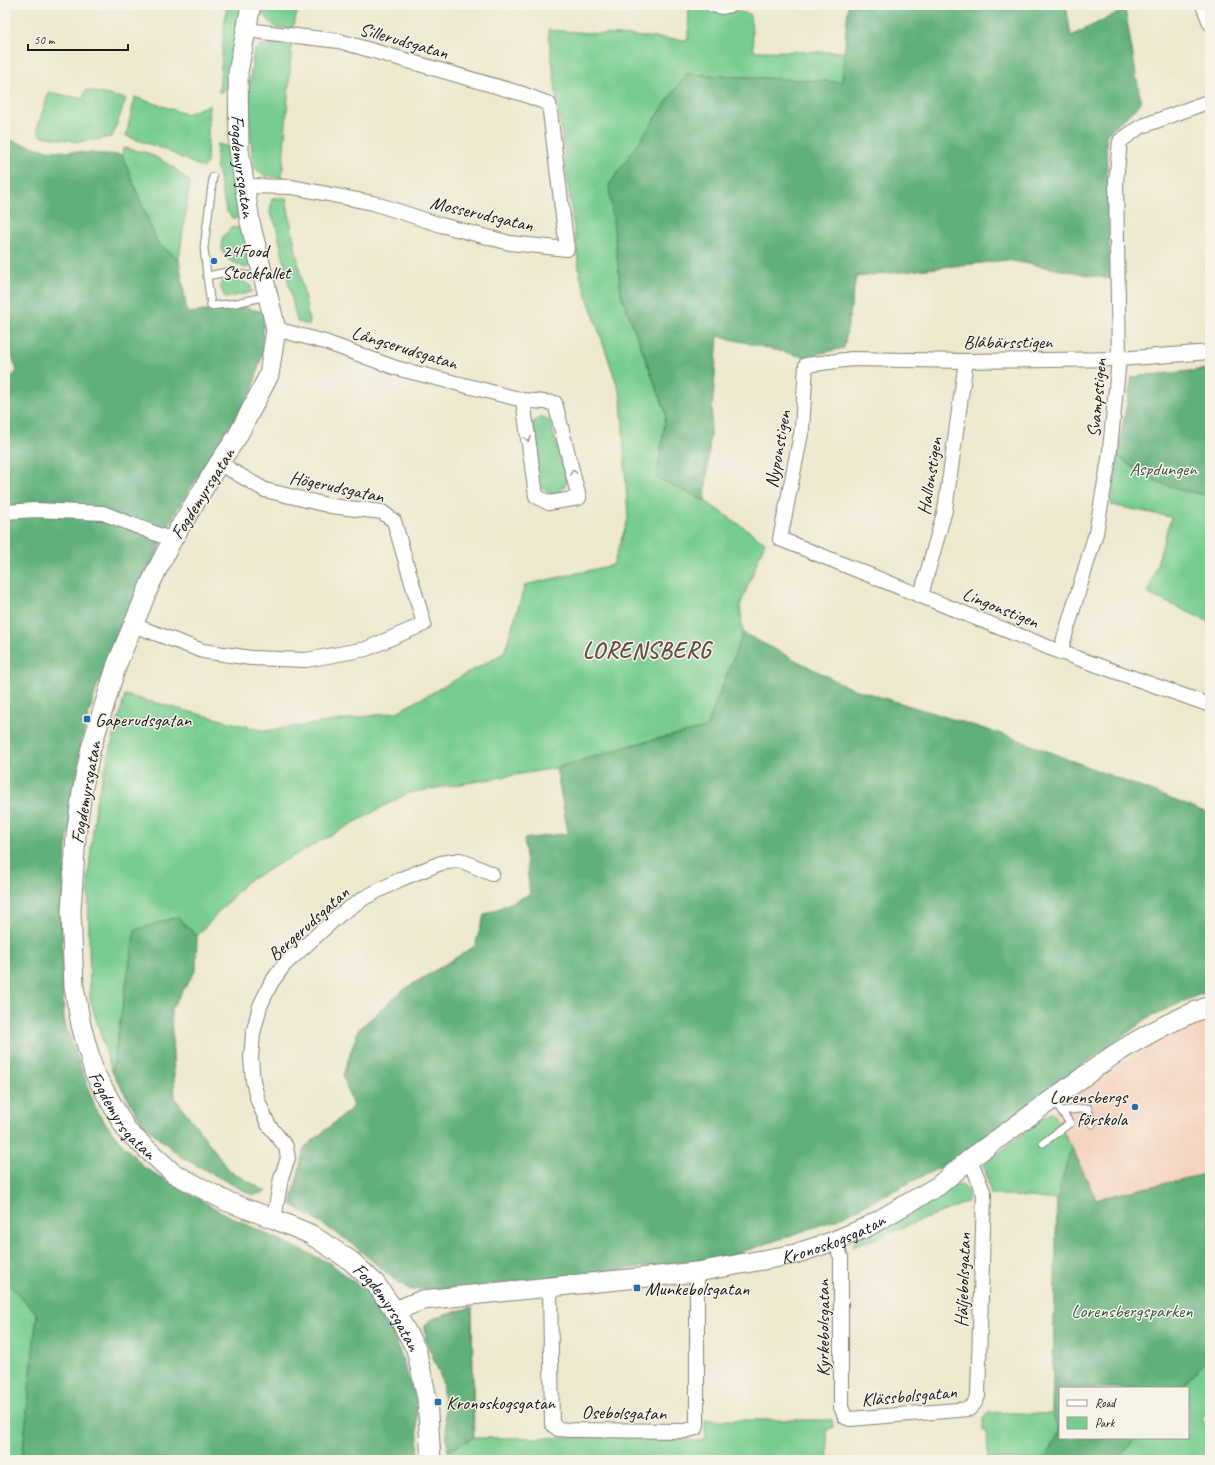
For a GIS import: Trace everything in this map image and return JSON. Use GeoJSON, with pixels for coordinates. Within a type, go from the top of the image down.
{"type":"FeatureCollection","features":[{"type":"Feature","properties":{"kind":"street","name":"Fogdemyrsgatan"},"geometry":{"type":"LineString","coordinates":[[251,5],[238,72],[239,150],[250,222],[276,328],[269,375],[237,437],[219,463],[172,540],[151,582],[117,664],[91,748],[82,792],[76,835],[71,911],[74,987],[81,1025],[94,1072],[127,1131],[173,1173],[226,1201],[310,1234],[351,1261],[375,1284],[395,1311],[416,1349],[427,1398],[431,1460]]}},
{"type":"Feature","properties":{"kind":"street"},"geometry":{"type":"LineString","coordinates":[[712,5],[722,7],[730,5]]}},
{"type":"Feature","properties":{"kind":"street"},"geometry":{"type":"LineString","coordinates":[[1203,5],[1210,23]]}},
{"type":"Feature","properties":{"kind":"street","name":"Sillerudsgatan"},"geometry":{"type":"LineString","coordinates":[[246,30],[339,41],[523,94],[549,104]]}},
{"type":"Feature","properties":{"kind":"street","name":"Svampstigen"},"geometry":{"type":"LineString","coordinates":[[1060,652],[1096,533],[1109,459],[1119,359],[1116,182],[1120,141],[1140,128],[1210,101]]}},
{"type":"Feature","properties":{"kind":"street","name":"Mosserudsgatan"},"geometry":{"type":"LineString","coordinates":[[244,186],[292,187],[373,203],[441,225],[510,243],[567,249],[549,104]]}},
{"type":"Feature","properties":{"kind":"street","name":"Långserudsgatan"},"geometry":{"type":"LineString","coordinates":[[276,328],[326,342],[396,368],[523,400],[555,403],[579,498],[549,503],[536,496],[523,400]]}},
{"type":"Feature","properties":{"kind":"street","name":"Blåbärsstigen"},"geometry":{"type":"LineString","coordinates":[[806,365],[852,359],[966,361],[1119,359],[1210,352]]}},
{"type":"Feature","properties":{"kind":"street","name":"Hallonstigen"},"geometry":{"type":"LineString","coordinates":[[921,595],[944,510],[966,361]]}},
{"type":"Feature","properties":{"kind":"street","name":"Nyponstigen"},"geometry":{"type":"LineString","coordinates":[[780,539],[802,429],[806,365]]}},
{"type":"Feature","properties":{"kind":"street","name":"Högerudsgatan"},"geometry":{"type":"LineString","coordinates":[[133,625],[203,651],[251,658],[306,660],[366,649],[424,624],[394,521],[382,512],[331,506],[265,490],[219,463]]}},
{"type":"Feature","properties":{"kind":"street"},"geometry":{"type":"LineString","coordinates":[[5,512],[35,510],[103,513],[172,540]]}},
{"type":"Feature","properties":{"kind":"street","name":"Lingonstigen"},"geometry":{"type":"LineString","coordinates":[[780,539],[1060,652],[1210,705]]}},
{"type":"Feature","properties":{"kind":"street","name":"Bergerudsgatan"},"geometry":{"type":"LineString","coordinates":[[274,1219],[281,1178],[288,1158],[286,1147],[268,1124],[258,1101],[253,1081],[251,1058],[253,1034],[260,1006],[271,983],[284,965],[338,916],[364,898],[402,879],[441,863],[460,860],[492,874]]}},
{"type":"Feature","properties":{"kind":"street","name":"Kronoskogsgatan"},"geometry":{"type":"LineString","coordinates":[[395,1311],[422,1300],[698,1272],[795,1254],[834,1241],[867,1227],[938,1186],[970,1159],[1057,1105],[1106,1060],[1136,1041],[1194,1012],[1210,1006]]}},
{"type":"Feature","properties":{"kind":"street","name":"Häljebolsgatan"},"geometry":{"type":"LineString","coordinates":[[970,1159],[984,1194],[978,1396],[974,1404]]}},
{"type":"Feature","properties":{"kind":"street","name":"Kyrkebolsgatan"},"geometry":{"type":"LineString","coordinates":[[834,1241],[841,1257],[841,1407],[845,1417]]}},
{"type":"Feature","properties":{"kind":"street","name":"Osebolsgatan"},"geometry":{"type":"LineString","coordinates":[[550,1288],[552,1424],[558,1429],[569,1430],[685,1431],[696,1428],[697,1424],[698,1272]]}},
{"type":"Feature","properties":{"kind":"street","name":"Klässbolsgatan"},"geometry":{"type":"LineString","coordinates":[[845,1417],[850,1419],[969,1409],[974,1404]]}},
{"type":"Feature","properties":{"kind":"lane"},"geometry":{"type":"LineString","coordinates":[[213,177],[204,248],[211,306],[236,303],[266,287]]}},
{"type":"Feature","properties":{"kind":"lane"},"geometry":{"type":"LineString","coordinates":[[207,276],[227,272],[266,287]]}},
{"type":"Feature","properties":{"kind":"lane"},"geometry":{"type":"LineString","coordinates":[[1057,1105],[1088,1108],[1092,1124]]}},
{"type":"Feature","properties":{"kind":"lane"},"geometry":{"type":"LineString","coordinates":[[1043,1144],[1070,1124],[1057,1105]]}},
{"type":"Feature","properties":{"kind":"shaded area","name":"Lorensbergs förskola"},"geometry":{"type":"Polygon","coordinates":[[[1210,1020],[1210,1173],[1096,1199],[1071,1146],[1052,1112],[1127,1060],[1183,1030],[1210,1020]]]}},
{"type":"Feature","properties":{"kind":"green space"},"geometry":{"type":"Polygon","coordinates":[[[227,5],[243,5],[226,89],[219,93],[224,27],[227,5]]]}},
{"type":"Feature","properties":{"kind":"green space"},"geometry":{"type":"Polygon","coordinates":[[[264,5],[299,5],[293,28],[276,28],[262,14],[264,5]]]}},
{"type":"Feature","properties":{"kind":"green space"},"geometry":{"type":"Polygon","coordinates":[[[689,5],[699,5],[750,14],[754,51],[844,52],[842,82],[686,74],[621,294],[666,413],[657,478],[705,501],[765,542],[740,606],[743,633],[706,728],[635,744],[556,768],[408,793],[246,882],[197,936],[177,917],[135,930],[112,1072],[90,999],[88,877],[96,802],[125,695],[265,731],[397,712],[504,653],[525,585],[613,565],[628,519],[621,396],[580,276],[548,30],[688,40],[689,5]]]}},
{"type":"Feature","properties":{"kind":"green space"},"geometry":{"type":"Polygon","coordinates":[[[848,5],[1066,5],[1071,36],[1125,9],[1141,103],[1106,135],[1110,279],[1007,260],[856,277],[844,348],[804,357],[718,336],[705,501],[657,478],[666,413],[621,294],[609,185],[686,74],[842,82],[848,5]]]}},
{"type":"Feature","properties":{"kind":"green space"},"geometry":{"type":"Polygon","coordinates":[[[292,43],[282,178],[265,176],[253,167],[248,94],[254,51],[261,45],[292,43]]]}},
{"type":"Feature","properties":{"kind":"green space"},"geometry":{"type":"Polygon","coordinates":[[[86,90],[126,99],[112,137],[79,142],[41,136],[37,129],[49,92],[83,99],[86,90]]]}},
{"type":"Feature","properties":{"kind":"green space"},"geometry":{"type":"Polygon","coordinates":[[[135,97],[186,114],[209,105],[207,163],[203,168],[161,148],[126,136],[135,97]]]}},
{"type":"Feature","properties":{"kind":"green space"},"geometry":{"type":"Polygon","coordinates":[[[5,139],[45,150],[122,155],[158,244],[179,259],[187,313],[241,307],[264,312],[262,355],[252,391],[176,511],[98,683],[84,730],[66,848],[62,948],[64,1021],[97,1112],[118,1139],[145,1168],[225,1214],[331,1264],[366,1291],[391,1326],[416,1399],[419,1460],[22,1460],[37,1314],[5,1281],[5,384],[17,371],[5,335],[5,139]]]}},
{"type":"Feature","properties":{"kind":"green space"},"geometry":{"type":"Polygon","coordinates":[[[217,144],[227,146],[233,160],[240,219],[232,218],[226,210],[216,164],[217,144]]]}},
{"type":"Feature","properties":{"kind":"green space"},"geometry":{"type":"Polygon","coordinates":[[[123,148],[148,153],[172,166],[190,182],[179,259],[158,244],[122,155],[123,148]]]}},
{"type":"Feature","properties":{"kind":"green space"},"geometry":{"type":"Polygon","coordinates":[[[272,198],[286,198],[310,325],[297,322],[276,225],[270,213],[272,198]]]}},
{"type":"Feature","properties":{"kind":"green space"},"geometry":{"type":"Polygon","coordinates":[[[232,227],[243,229],[252,261],[249,267],[245,268],[229,260],[222,252],[222,238],[232,227]]]}},
{"type":"Feature","properties":{"kind":"green space"},"geometry":{"type":"Polygon","coordinates":[[[231,274],[251,286],[252,292],[225,298],[220,286],[224,278],[231,274]]]}},
{"type":"Feature","properties":{"kind":"green space","name":"Aspdungen"},"geometry":{"type":"Polygon","coordinates":[[[1210,369],[1210,622],[1148,594],[1171,517],[1111,505],[1117,456],[1132,377],[1210,369]]]}},
{"type":"Feature","properties":{"kind":"green space"},"geometry":{"type":"Polygon","coordinates":[[[1210,369],[1210,496],[1179,490],[1148,478],[1117,456],[1132,377],[1210,369]]]}},
{"type":"Feature","properties":{"kind":"green space"},"geometry":{"type":"Polygon","coordinates":[[[542,417],[550,420],[567,482],[561,492],[550,494],[540,486],[531,431],[534,421],[542,417]]]}},
{"type":"Feature","properties":{"kind":"green space"},"geometry":{"type":"Polygon","coordinates":[[[743,633],[848,687],[1008,736],[1210,814],[1210,990],[1149,1017],[949,1163],[835,1220],[728,1257],[472,1287],[410,1290],[391,1277],[350,1242],[291,1204],[304,1148],[353,1107],[343,1075],[358,1030],[403,990],[475,946],[484,915],[530,894],[524,839],[568,833],[556,768],[635,744],[706,728],[743,633]]]}},
{"type":"Feature","properties":{"kind":"green space"},"geometry":{"type":"Polygon","coordinates":[[[177,917],[197,936],[196,970],[171,1009],[175,1098],[230,1171],[267,1192],[252,1195],[181,1157],[143,1124],[112,1072],[135,930],[177,917]]]}},
{"type":"Feature","properties":{"kind":"green space","name":"Lorensbergsparken"},"geometry":{"type":"Polygon","coordinates":[[[1052,1112],[1071,1146],[1096,1199],[1210,1173],[1210,1400],[1202,1420],[1210,1423],[1210,1460],[988,1460],[987,1431],[983,1431],[983,1418],[988,1412],[1052,1414],[1057,1200],[991,1195],[984,1165],[1052,1112]]]}},
{"type":"Feature","properties":{"kind":"green space","name":"Lorensbergsparken"},"geometry":{"type":"Polygon","coordinates":[[[1071,1146],[1096,1199],[1210,1173],[1210,1356],[1182,1387],[1059,1387],[1059,1431],[1052,1414],[1057,1200],[1071,1146]]]}},
{"type":"Feature","properties":{"kind":"green space"},"geometry":{"type":"Polygon","coordinates":[[[961,1185],[969,1190],[968,1202],[853,1247],[854,1241],[947,1186],[961,1185]]]}},
{"type":"Feature","properties":{"kind":"green space"},"geometry":{"type":"Polygon","coordinates":[[[5,1281],[37,1313],[22,1460],[5,1460],[5,1281]]]}},
{"type":"Feature","properties":{"kind":"green space"},"geometry":{"type":"Polygon","coordinates":[[[472,1307],[474,1438],[638,1437],[702,1441],[705,1438],[705,1420],[832,1420],[833,1427],[827,1430],[828,1460],[449,1460],[442,1380],[426,1340],[425,1325],[432,1319],[472,1307]]]}},
{"type":"Feature","properties":{"kind":"green space"},"geometry":{"type":"Polygon","coordinates":[[[472,1307],[473,1438],[448,1451],[442,1380],[426,1340],[425,1325],[432,1319],[472,1307]]]}},
{"type":"Feature","properties":{"kind":"green space","name":"Lorensbergsparken"},"geometry":{"type":"Polygon","coordinates":[[[1059,1431],[1059,1439],[1135,1439],[1117,1460],[1045,1460],[1059,1431]]]}},
{"type":"Feature","properties":{"kind":"place","name":"24Food Stockfallet"},"geometry":{"type":"Point","coordinates":[214,261]}},
{"type":"Feature","properties":{"kind":"place","name":"Gaperudsgatan"},"geometry":{"type":"Point","coordinates":[87,719]}},
{"type":"Feature","properties":{"kind":"place","name":"Lorensbergs förskola"},"geometry":{"type":"Point","coordinates":[1135,1107]}},
{"type":"Feature","properties":{"kind":"place","name":"Munkebolsgatan"},"geometry":{"type":"Point","coordinates":[637,1288]}},
{"type":"Feature","properties":{"kind":"place","name":"Kronoskogsgatan"},"geometry":{"type":"Point","coordinates":[438,1402]}},
{"type":"Feature","properties":{"kind":"district","name":"LORENSBERG"},"geometry":{"type":"Point","coordinates":[647,650]}}]}
